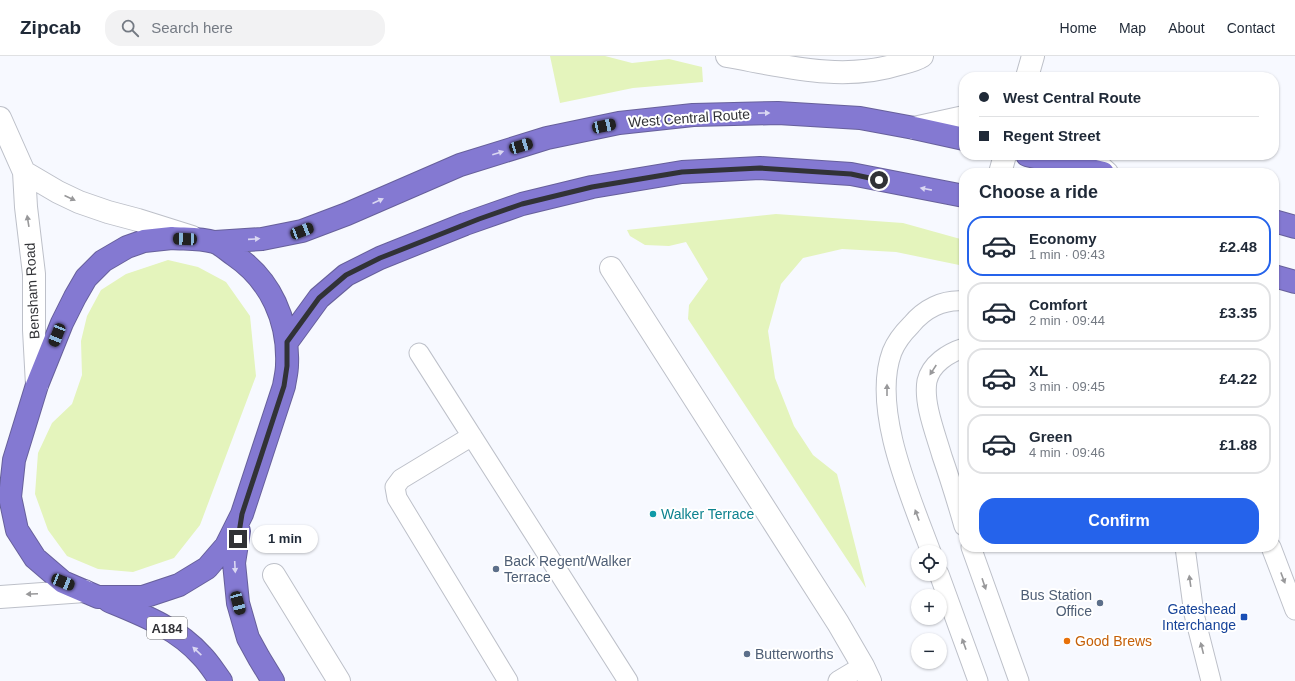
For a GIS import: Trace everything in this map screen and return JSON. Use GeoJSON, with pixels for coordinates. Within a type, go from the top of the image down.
{"type":"FeatureCollection","features":[{"type":"Feature","properties":{"kind":"highway","name":"West Central Route"},"geometry":{"type":"LineString","coordinates":[[92,594],[63,582],[35,558],[17,530],[10,497],[14,460],[37,385],[75,296],[86,278],[103,261],[127,247],[144,241],[172,238],[207,241],[262,238],[302,231],[347,214],[460,165],[547,138],[619,123],[693,115],[778,113],[860,118],[914,128],[959,139]]}},
{"type":"Feature","properties":{"kind":"highway"},"geometry":{"type":"LineString","coordinates":[[1049,160],[1082,168]]}},
{"type":"Feature","properties":{"kind":"highway"},"geometry":{"type":"LineString","coordinates":[[287,342],[319,298],[346,275],[380,258],[465,224],[522,204],[592,187],[682,172],[760,168],[851,174],[959,195]]}},
{"type":"Feature","properties":{"kind":"highway"},"geometry":{"type":"LineString","coordinates":[[1279,222],[1295,227]]}},
{"type":"Feature","properties":{"kind":"highway"},"geometry":{"type":"LineString","coordinates":[[92,594],[143,597],[179,585],[207,568],[226,546],[242,514],[284,386],[287,366],[287,342],[278,306],[263,281],[241,259],[207,241]]}},
{"type":"Feature","properties":{"kind":"highway"},"geometry":{"type":"LineString","coordinates":[[1279,277],[1295,282]]}},
{"type":"Feature","properties":{"kind":"highway"},"geometry":{"type":"LineString","coordinates":[[242,514],[234,563],[238,603],[248,638],[273,681]]}},
{"type":"Feature","properties":{"kind":"highway","name":"A184"},"geometry":{"type":"LineString","coordinates":[[92,594],[153,619],[183,638],[203,656],[221,681]]}},
{"type":"Feature","properties":{"kind":"street"},"geometry":{"type":"LineString","coordinates":[[727,56],[808,70],[846,73],[884,69],[922,56]]}},
{"type":"Feature","properties":{"kind":"street","name":"Bensham Road"},"geometry":{"type":"LineString","coordinates":[[0,118],[24,172],[26,207],[34,274],[34,330],[37,385]]}},
{"type":"Feature","properties":{"kind":"street"},"geometry":{"type":"LineString","coordinates":[[914,128],[959,118]]}},
{"type":"Feature","properties":{"kind":"street"},"geometry":{"type":"LineString","coordinates":[[1093,160],[1101,168]]}},
{"type":"Feature","properties":{"kind":"street"},"geometry":{"type":"LineString","coordinates":[[24,172],[58,192],[80,202],[108,212],[207,241]]}},
{"type":"Feature","properties":{"kind":"street"},"geometry":{"type":"LineString","coordinates":[[611,268],[834,616],[864,676]]}},
{"type":"Feature","properties":{"kind":"street"},"geometry":{"type":"LineString","coordinates":[[0,485],[14,460]]}},
{"type":"Feature","properties":{"kind":"street"},"geometry":{"type":"LineString","coordinates":[[274,576],[339,681]]}},
{"type":"Feature","properties":{"kind":"street"},"geometry":{"type":"LineString","coordinates":[[0,597],[92,594]]}},
{"type":"Feature","properties":{"kind":"lane"},"geometry":{"type":"LineString","coordinates":[[928,545],[906,484],[890,430],[887,376],[889,363],[897,342],[913,322],[921,314],[942,303],[959,300]]}},
{"type":"Feature","properties":{"kind":"lane"},"geometry":{"type":"LineString","coordinates":[[959,350],[941,360],[932,369],[927,381],[926,393],[931,419],[959,510]]}},
{"type":"Feature","properties":{"kind":"lane"},"geometry":{"type":"LineString","coordinates":[[419,353],[628,681]]}},
{"type":"Feature","properties":{"kind":"lane"},"geometry":{"type":"LineString","coordinates":[[472,436],[401,479],[395,487],[397,498],[508,681]]}},
{"type":"Feature","properties":{"kind":"lane"},"geometry":{"type":"LineString","coordinates":[[973,552],[1019,681]]}},
{"type":"Feature","properties":{"kind":"lane"},"geometry":{"type":"LineString","coordinates":[[1186,552],[1194,614],[1211,681]]}},
{"type":"Feature","properties":{"kind":"lane"},"geometry":{"type":"LineString","coordinates":[[1273,552],[1295,610]]}},
{"type":"Feature","properties":{"kind":"lane"},"geometry":{"type":"LineString","coordinates":[[942,581],[978,681]]}},
{"type":"Feature","properties":{"kind":"lane"},"geometry":{"type":"LineString","coordinates":[[838,681],[864,676]]}},
{"type":"Feature","properties":{"kind":"green space"},"geometry":{"type":"Polygon","coordinates":[[[550,56],[605,56],[632,63],[669,59],[702,67],[703,82],[633,88],[560,103],[550,56]]]}},
{"type":"Feature","properties":{"kind":"green space"},"geometry":{"type":"Polygon","coordinates":[[[776,214],[903,223],[959,239],[959,265],[896,252],[842,249],[803,258],[781,284],[768,331],[775,378],[794,426],[813,455],[837,474],[866,588],[688,319],[689,305],[708,279],[686,242],[669,246],[645,245],[630,236],[627,230],[776,214]]]}},
{"type":"Feature","properties":{"kind":"green space"},"geometry":{"type":"Polygon","coordinates":[[[168,260],[198,267],[226,282],[250,316],[256,376],[200,525],[174,558],[133,572],[98,569],[67,556],[48,530],[35,494],[38,453],[52,423],[72,404],[82,375],[81,341],[87,316],[101,290],[126,274],[168,260]]]}},
{"type":"Feature","properties":{"kind":"place","name":"Walker Terrace"},"geometry":{"type":"Point","coordinates":[653,514]}},
{"type":"Feature","properties":{"kind":"place","name":"Back Regent/Walker Terrace"},"geometry":{"type":"Point","coordinates":[496,569]}},
{"type":"Feature","properties":{"kind":"place","name":"Bus Station Office"},"geometry":{"type":"Point","coordinates":[1100,603]}},
{"type":"Feature","properties":{"kind":"place","name":"Gateshead Interchange"},"geometry":{"type":"Point","coordinates":[1244,617]}},
{"type":"Feature","properties":{"kind":"place","name":"Good Brews"},"geometry":{"type":"Point","coordinates":[1067,641]}},
{"type":"Feature","properties":{"kind":"place","name":"Butterworths"},"geometry":{"type":"Point","coordinates":[747,654]}},
{"type":"Feature","properties":{"kind":"route"},"geometry":{"type":"LineString","coordinates":[[238,539],[242,514],[284,386],[287,366],[287,342],[319,298],[346,275],[380,258],[465,224],[522,204],[592,187],[682,172],[760,168],[851,174],[879,180]]}}]}
